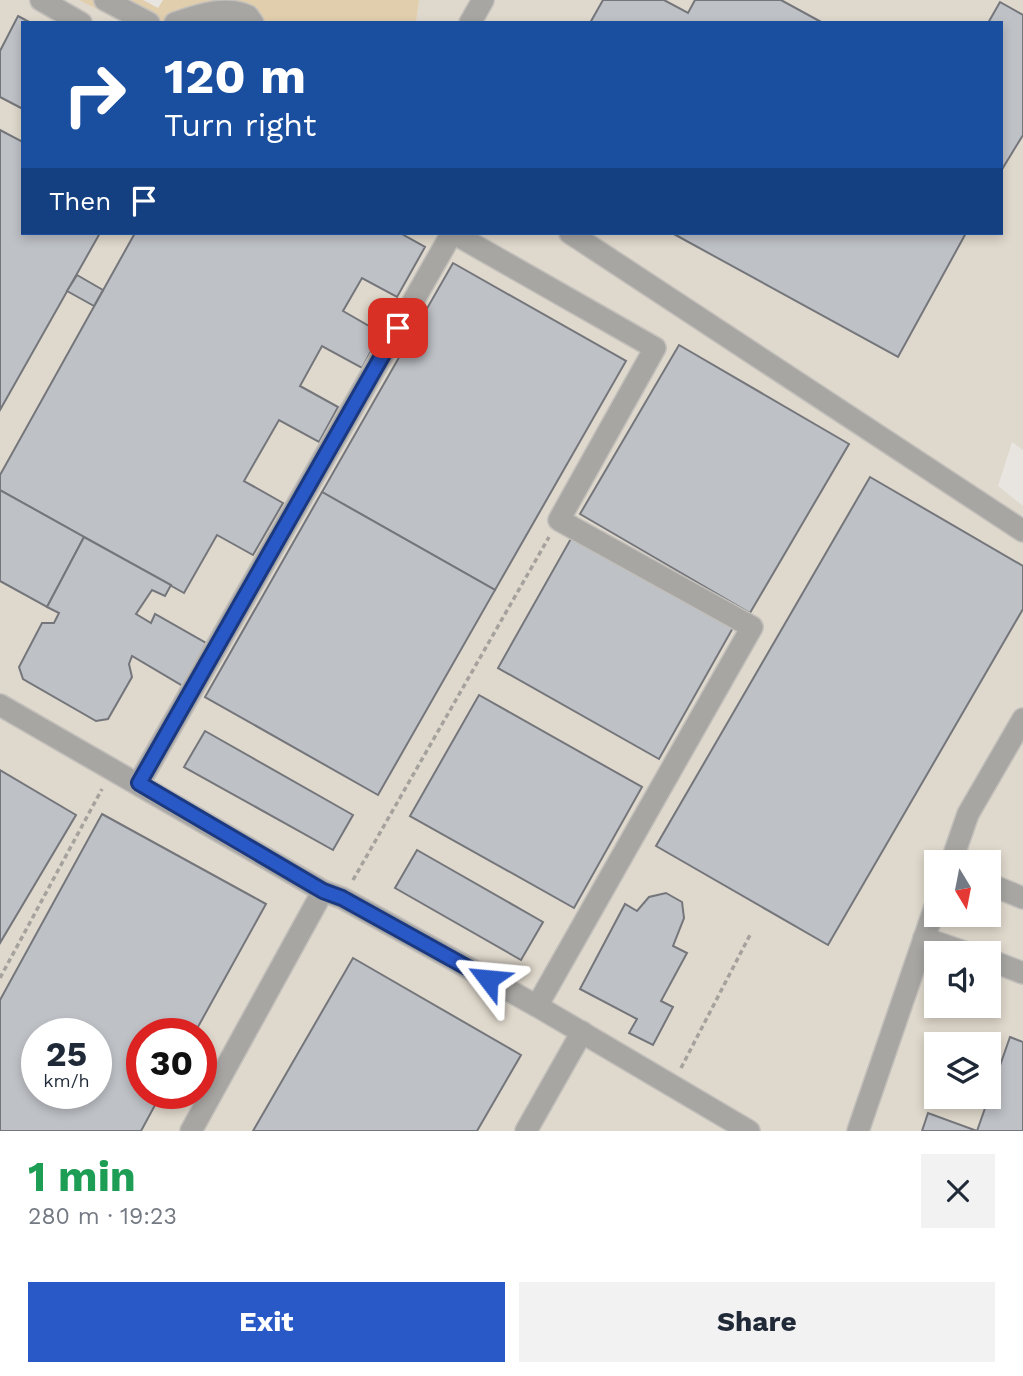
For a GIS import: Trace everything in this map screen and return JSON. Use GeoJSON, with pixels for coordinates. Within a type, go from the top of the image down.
{"type":"FeatureCollection","features":[{"type":"Feature","properties":{"kind":"street"},"geometry":{"type":"LineString","coordinates":[[40,0],[77,21]]}},
{"type":"Feature","properties":{"kind":"street"},"geometry":{"type":"LineString","coordinates":[[105,0],[145,21]]}},
{"type":"Feature","properties":{"kind":"street"},"geometry":{"type":"LineString","coordinates":[[471,21],[484,0]]}},
{"type":"Feature","properties":{"kind":"street"},"geometry":{"type":"LineString","coordinates":[[180,21],[197,15],[230,11],[248,16],[252,21]]}},
{"type":"Feature","properties":{"kind":"street"},"geometry":{"type":"LineString","coordinates":[[139,783],[452,235]]}},
{"type":"Feature","properties":{"kind":"street"},"geometry":{"type":"LineString","coordinates":[[457,235],[655,348],[559,520],[752,626],[537,1006]]}},
{"type":"Feature","properties":{"kind":"street"},"geometry":{"type":"LineString","coordinates":[[573,235],[1023,531]]}},
{"type":"Feature","properties":{"kind":"street"},"geometry":{"type":"LineString","coordinates":[[0,707],[537,1006],[749,1131]]}},
{"type":"Feature","properties":{"kind":"street"},"geometry":{"type":"LineString","coordinates":[[956,850],[968,814],[1023,719]]}},
{"type":"Feature","properties":{"kind":"street"},"geometry":{"type":"LineString","coordinates":[[1001,889],[1023,898]]}},
{"type":"Feature","properties":{"kind":"street"},"geometry":{"type":"LineString","coordinates":[[191,1131],[332,894]]}},
{"type":"Feature","properties":{"kind":"street"},"geometry":{"type":"LineString","coordinates":[[858,1131],[928,928]]}},
{"type":"Feature","properties":{"kind":"street"},"geometry":{"type":"LineString","coordinates":[[924,938],[933,941]]}},
{"type":"Feature","properties":{"kind":"street"},"geometry":{"type":"LineString","coordinates":[[1001,965],[1023,973]]}},
{"type":"Feature","properties":{"kind":"street"},"geometry":{"type":"LineString","coordinates":[[526,1131],[582,1032]]}},
{"type":"Feature","properties":{"kind":"path"},"geometry":{"type":"LineString","coordinates":[[332,894],[559,520]]}},
{"type":"Feature","properties":{"kind":"path"},"geometry":{"type":"LineString","coordinates":[[0,978],[113,769]]}},
{"type":"Feature","properties":{"kind":"path"},"geometry":{"type":"LineString","coordinates":[[671,1086],[751,933]]}},
{"type":"Feature","properties":{"kind":"shaded area"},"geometry":{"type":"Polygon","coordinates":[[[0,0],[79,0],[120,21],[21,21],[21,235],[1003,235],[1003,21],[416,21],[419,0],[1023,0],[1023,450],[1012,442],[998,486],[1023,506],[1023,1131],[0,1131],[0,0]]]}},
{"type":"Feature","properties":{"kind":"shaded area"},"geometry":{"type":"Polygon","coordinates":[[[79,0],[143,0],[158,8],[163,0],[419,0],[416,21],[120,21],[79,0]]]}},
{"type":"Feature","properties":{"kind":"building"},"geometry":{"type":"Polygon","coordinates":[[[603,0],[664,0],[688,13],[695,0],[781,0],[819,21],[591,21],[603,0]]]}},
{"type":"Feature","properties":{"kind":"building"},"geometry":{"type":"Polygon","coordinates":[[[1000,2],[1023,15],[1023,135],[1003,168],[1003,21],[989,21],[1000,2]]]}},
{"type":"Feature","properties":{"kind":"building"},"geometry":{"type":"Polygon","coordinates":[[[18,16],[27,21],[21,21],[21,108],[0,97],[0,51],[18,16]]]}},
{"type":"Feature","properties":{"kind":"building"},"geometry":{"type":"Polygon","coordinates":[[[0,130],[21,141],[21,235],[99,235],[0,410],[0,130]]]}},
{"type":"Feature","properties":{"kind":"building"},"geometry":{"type":"Polygon","coordinates":[[[134,235],[404,235],[425,247],[397,297],[362,278],[343,311],[381,333],[362,368],[322,346],[300,386],[338,407],[319,442],[279,420],[244,481],[283,503],[253,555],[217,535],[184,593],[0,490],[0,475],[134,235]]]}},
{"type":"Feature","properties":{"kind":"building"},"geometry":{"type":"Polygon","coordinates":[[[676,235],[965,235],[898,357],[676,235]]]}},
{"type":"Feature","properties":{"kind":"building"},"geometry":{"type":"Polygon","coordinates":[[[453,263],[626,361],[495,590],[322,492],[453,263]]]}},
{"type":"Feature","properties":{"kind":"building"},"geometry":{"type":"Polygon","coordinates":[[[77,275],[103,290],[94,306],[67,291],[77,275]]]}},
{"type":"Feature","properties":{"kind":"building"},"geometry":{"type":"Polygon","coordinates":[[[679,345],[849,444],[750,613],[580,514],[679,345]]]}},
{"type":"Feature","properties":{"kind":"building"},"geometry":{"type":"Polygon","coordinates":[[[870,477],[1023,566],[1023,609],[828,945],[656,846],[870,477]]]}},
{"type":"Feature","properties":{"kind":"building"},"geometry":{"type":"Polygon","coordinates":[[[0,490],[84,537],[47,607],[0,581],[0,490]]]}},
{"type":"Feature","properties":{"kind":"building"},"geometry":{"type":"Polygon","coordinates":[[[322,492],[495,590],[378,795],[205,697],[322,492]]]}},
{"type":"Feature","properties":{"kind":"building"},"geometry":{"type":"Polygon","coordinates":[[[573,535],[734,626],[659,759],[498,668],[573,535]]]}},
{"type":"Feature","properties":{"kind":"building"},"geometry":{"type":"Polygon","coordinates":[[[84,537],[171,585],[165,596],[152,590],[136,614],[151,623],[155,614],[206,643],[183,686],[132,656],[129,664],[132,677],[108,719],[96,721],[23,679],[19,667],[42,623],[54,623],[59,613],[47,607],[84,537]]]}},
{"type":"Feature","properties":{"kind":"building"},"geometry":{"type":"Polygon","coordinates":[[[479,695],[642,787],[574,908],[410,816],[479,695]]]}},
{"type":"Feature","properties":{"kind":"building"},"geometry":{"type":"Polygon","coordinates":[[[205,731],[353,815],[333,850],[184,767],[205,731]]]}},
{"type":"Feature","properties":{"kind":"building"},"geometry":{"type":"Polygon","coordinates":[[[0,770],[76,815],[0,943],[0,770]]]}},
{"type":"Feature","properties":{"kind":"building"},"geometry":{"type":"Polygon","coordinates":[[[102,814],[266,904],[203,1018],[126,1018],[126,1109],[153,1109],[141,1131],[0,1131],[0,1000],[102,814]]]}},
{"type":"Feature","properties":{"kind":"building"},"geometry":{"type":"Polygon","coordinates":[[[417,850],[543,922],[521,960],[395,888],[417,850]]]}},
{"type":"Feature","properties":{"kind":"building"},"geometry":{"type":"Polygon","coordinates":[[[666,893],[682,902],[684,918],[673,946],[687,953],[661,1001],[673,1007],[653,1045],[629,1033],[637,1019],[580,989],[625,904],[637,911],[649,897],[666,893]]]}},
{"type":"Feature","properties":{"kind":"building"},"geometry":{"type":"Polygon","coordinates":[[[353,958],[521,1055],[477,1131],[253,1131],[353,958]]]}},
{"type":"Feature","properties":{"kind":"building"},"geometry":{"type":"Polygon","coordinates":[[[1010,1037],[1023,1042],[1023,1131],[977,1131],[985,1109],[1001,1109],[1001,1063],[1010,1037]]]}},
{"type":"Feature","properties":{"kind":"building"},"geometry":{"type":"Polygon","coordinates":[[[928,1113],[977,1131],[922,1131],[928,1113]]]}},
{"type":"Feature","properties":{"kind":"route"},"geometry":{"type":"LineString","coordinates":[[398,328],[139,783],[323,891],[342,898],[488,979]]}}]}
